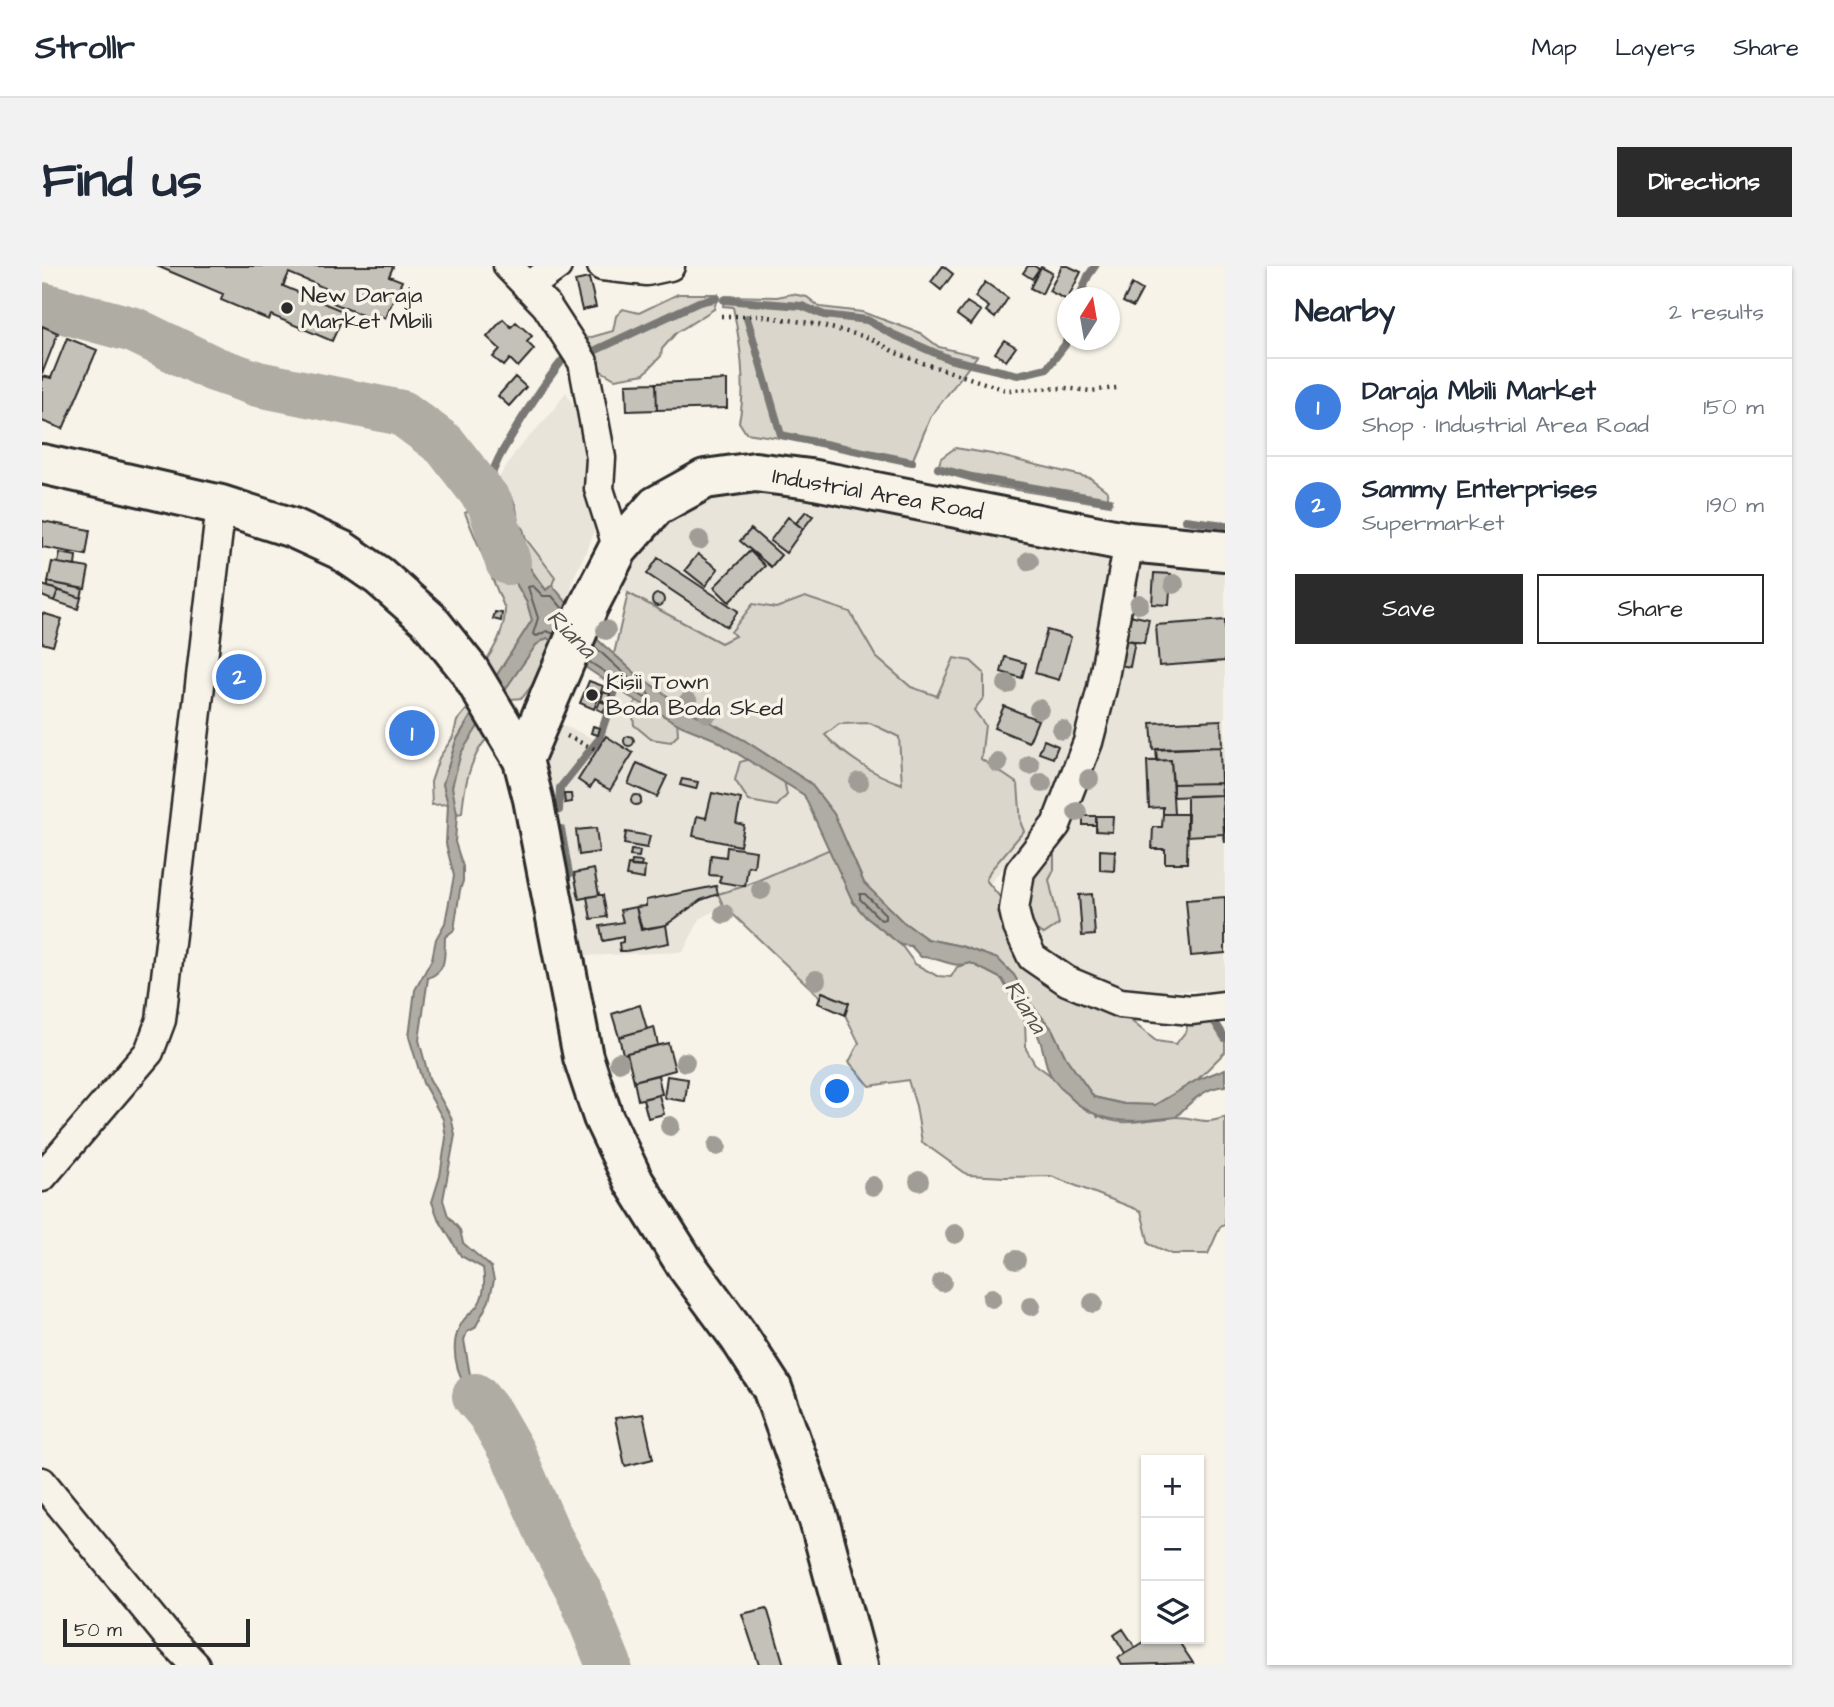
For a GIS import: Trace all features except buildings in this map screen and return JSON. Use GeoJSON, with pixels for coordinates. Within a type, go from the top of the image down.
{"type":"FeatureCollection","features":[{"type":"Feature","properties":{"kind":"main road"},"geometry":{"type":"LineString","coordinates":[[42,464],[221,505],[293,528],[341,550],[379,576],[429,620],[469,670],[523,760],[583,1057],[603,1117],[634,1182],[686,1265],[739,1337],[772,1388],[819,1520],[858,1665]]}},
{"type":"Feature","properties":{"kind":"main road","name":"Industrial Area Road"},"geometry":{"type":"LineString","coordinates":[[523,760],[588,607],[618,549],[656,506],[705,479],[755,472],[810,479],[1129,542],[1225,551]]}},
{"type":"Feature","properties":{"kind":"street"},"geometry":{"type":"LineString","coordinates":[[508,266],[546,305],[583,362],[601,458],[598,489],[618,549]]}},
{"type":"Feature","properties":{"kind":"street"},"geometry":{"type":"LineString","coordinates":[[528,287],[557,266]]}},
{"type":"Feature","properties":{"kind":"street"},"geometry":{"type":"LineString","coordinates":[[602,266],[647,271],[670,266]]}},
{"type":"Feature","properties":{"kind":"street"},"geometry":{"type":"LineString","coordinates":[[42,1177],[149,1052],[161,1020],[221,505]]}},
{"type":"Feature","properties":{"kind":"street"},"geometry":{"type":"LineString","coordinates":[[1129,542],[1102,688],[1088,742],[1056,825],[1020,871],[1014,910],[1018,927],[1032,957],[1067,981],[1120,1003],[1191,1010],[1225,1006]]}},
{"type":"Feature","properties":{"kind":"street"},"geometry":{"type":"LineString","coordinates":[[42,1482],[171,1640],[195,1665]]}},
{"type":"Feature","properties":{"kind":"path"},"geometry":{"type":"LineString","coordinates":[[721,316],[761,316],[810,323],[870,338],[896,353],[1006,390],[1065,388],[1090,391],[1117,388]]}},
{"type":"Feature","properties":{"kind":"path"},"geometry":{"type":"LineString","coordinates":[[588,745],[594,749]]}},
{"type":"Feature","properties":{"kind":"shaded area"},"geometry":{"type":"Polygon","coordinates":[[[678,294],[718,294],[714,309],[676,333],[662,349],[661,356],[644,374],[615,379],[596,368],[585,345],[588,338],[613,331],[616,316],[623,309],[639,313],[678,294]]]}},
{"type":"Feature","properties":{"kind":"shaded area"},"geometry":{"type":"Polygon","coordinates":[[[792,294],[807,297],[820,307],[862,312],[920,333],[939,347],[977,356],[931,416],[911,464],[801,441],[746,433],[739,422],[742,364],[738,335],[733,307],[723,306],[725,296],[777,297],[792,294]]]}},
{"type":"Feature","properties":{"kind":"shaded area"},"geometry":{"type":"Polygon","coordinates":[[[566,392],[581,419],[597,522],[572,581],[569,605],[552,585],[555,577],[516,522],[518,513],[512,495],[497,481],[516,451],[554,410],[566,392]]]}},
{"type":"Feature","properties":{"kind":"shaded area"},"geometry":{"type":"Polygon","coordinates":[[[955,448],[992,454],[1090,478],[1107,491],[1110,505],[987,485],[937,471],[941,458],[955,448]]]}},
{"type":"Feature","properties":{"kind":"shaded area"},"geometry":{"type":"Polygon","coordinates":[[[497,481],[512,499],[517,522],[526,539],[555,577],[546,590],[521,554],[488,487],[497,481]]]}},
{"type":"Feature","properties":{"kind":"shaded area"},"geometry":{"type":"Polygon","coordinates":[[[738,481],[1113,550],[1074,751],[1041,823],[988,886],[721,643],[617,589],[651,531],[738,481]]]}},
{"type":"Feature","properties":{"kind":"shaded area"},"geometry":{"type":"Polygon","coordinates":[[[477,506],[527,603],[532,620],[495,678],[484,663],[499,638],[505,609],[465,513],[477,506]]]}},
{"type":"Feature","properties":{"kind":"shaded area"},"geometry":{"type":"Polygon","coordinates":[[[1137,555],[1225,564],[1225,991],[1135,990],[1089,982],[1052,959],[1030,913],[1137,555]]]}},
{"type":"Feature","properties":{"kind":"shaded area"},"geometry":{"type":"Polygon","coordinates":[[[628,593],[721,643],[735,636],[731,632],[753,604],[776,608],[805,597],[850,612],[876,657],[911,687],[937,696],[954,658],[971,661],[984,673],[984,697],[974,710],[985,725],[981,759],[1018,784],[1024,831],[990,871],[986,880],[1000,897],[1027,964],[1124,1015],[1156,1041],[1176,1044],[1186,1031],[1188,1020],[1213,1019],[1225,1038],[1225,1052],[1197,1080],[1155,1105],[1124,1104],[1094,1097],[1066,1058],[1052,1029],[1029,1002],[1014,975],[998,959],[961,946],[927,939],[902,921],[864,883],[834,814],[810,783],[744,740],[687,710],[636,674],[614,654],[628,593]],[[870,723],[839,724],[825,735],[860,764],[902,784],[899,737],[870,723]]]}},
{"type":"Feature","properties":{"kind":"shaded area"},"geometry":{"type":"Polygon","coordinates":[[[547,637],[552,641],[533,684],[522,698],[511,699],[504,691],[536,645],[547,637]]]}},
{"type":"Feature","properties":{"kind":"shaded area"},"geometry":{"type":"Polygon","coordinates":[[[618,690],[682,726],[714,739],[804,795],[830,849],[745,886],[719,894],[723,905],[700,919],[683,952],[582,956],[539,774],[561,725],[600,741],[618,690]]]}},
{"type":"Feature","properties":{"kind":"shaded area"},"geometry":{"type":"Polygon","coordinates":[[[639,697],[677,718],[678,735],[671,742],[651,739],[634,725],[632,707],[639,697]]]}},
{"type":"Feature","properties":{"kind":"shaded area"},"geometry":{"type":"Polygon","coordinates":[[[467,709],[472,714],[456,741],[443,784],[448,804],[432,805],[431,782],[439,758],[453,737],[457,721],[467,709]]]}},
{"type":"Feature","properties":{"kind":"shaded area"},"geometry":{"type":"Polygon","coordinates":[[[480,723],[488,737],[472,763],[462,813],[457,814],[452,788],[455,768],[480,723]]]}},
{"type":"Feature","properties":{"kind":"shaded area"},"geometry":{"type":"Polygon","coordinates":[[[758,757],[782,770],[787,795],[777,806],[749,801],[735,780],[740,762],[758,757]]]}},
{"type":"Feature","properties":{"kind":"shaded area"},"geometry":{"type":"Polygon","coordinates":[[[830,849],[853,902],[866,917],[901,945],[915,964],[937,976],[951,977],[957,967],[971,963],[1002,979],[1025,1021],[1026,1049],[1035,1064],[1050,1075],[1064,1092],[1070,1093],[1095,1112],[1098,1118],[1098,1115],[1117,1122],[1127,1122],[1176,1117],[1211,1121],[1225,1117],[1225,1225],[1220,1227],[1208,1254],[1172,1254],[1149,1244],[1141,1211],[1051,1176],[968,1175],[922,1142],[908,1080],[870,1086],[849,1062],[859,1043],[845,1015],[849,1003],[823,992],[820,997],[723,905],[718,894],[745,886],[830,849]]]}},
{"type":"Feature","properties":{"kind":"shaded area"},"geometry":{"type":"Polygon","coordinates":[[[1049,853],[1054,855],[1054,870],[1049,880],[1059,924],[1044,934],[1032,928],[1011,900],[1049,853]]]}},
{"type":"Feature","properties":{"kind":"water"},"geometry":{"type":"Polygon","coordinates":[[[495,501],[517,547],[538,580],[546,590],[552,585],[599,641],[636,674],[687,710],[744,740],[810,783],[834,814],[864,883],[902,921],[927,939],[961,946],[998,959],[1014,975],[1029,1002],[1052,1029],[1066,1058],[1094,1097],[1124,1104],[1155,1105],[1197,1080],[1225,1069],[1225,1086],[1204,1093],[1176,1117],[1130,1121],[1102,1117],[1089,1111],[1076,1103],[1051,1076],[1036,1032],[1025,1021],[1002,979],[971,963],[957,965],[921,957],[911,946],[901,945],[866,917],[853,902],[804,795],[714,739],[682,726],[630,697],[547,638],[536,645],[504,691],[495,678],[532,620],[527,603],[477,506],[495,501]]]}},
{"type":"Feature","properties":{"kind":"water"},"geometry":{"type":"Polygon","coordinates":[[[472,714],[480,723],[461,753],[452,787],[457,814],[455,842],[463,867],[463,881],[454,930],[445,937],[442,967],[428,978],[419,1040],[429,1078],[451,1117],[455,1135],[443,1200],[448,1216],[460,1230],[463,1243],[491,1267],[494,1280],[489,1301],[475,1328],[467,1332],[464,1340],[472,1386],[491,1410],[509,1447],[475,1406],[459,1371],[455,1353],[456,1337],[463,1321],[482,1296],[483,1268],[461,1256],[438,1218],[432,1202],[440,1176],[446,1138],[443,1119],[423,1083],[409,1037],[415,990],[432,959],[436,939],[445,923],[454,876],[446,844],[448,804],[443,784],[456,741],[472,714]]]}},
{"type":"Feature","properties":{"kind":"waterway"},"geometry":{"type":"LineString","coordinates":[[1084,287],[1095,266]]}},
{"type":"Feature","properties":{"kind":"waterway"},"geometry":{"type":"LineString","coordinates":[[596,350],[699,302],[716,298]]}},
{"type":"Feature","properties":{"kind":"waterway"},"geometry":{"type":"LineString","coordinates":[[724,300],[802,306],[824,315],[867,320],[949,359],[1018,375],[1047,368],[1061,350]]}},
{"type":"Feature","properties":{"kind":"waterway","name":"Riana"},"geometry":{"type":"LineString","coordinates":[[42,305],[134,330],[214,369],[258,384],[402,413],[445,445],[490,503],[508,562]]}},
{"type":"Feature","properties":{"kind":"waterway"},"geometry":{"type":"LineString","coordinates":[[747,318],[781,435],[912,462]]}},
{"type":"Feature","properties":{"kind":"waterway"},"geometry":{"type":"LineString","coordinates":[[479,489],[491,476],[502,452],[532,403],[565,357]]}},
{"type":"Feature","properties":{"kind":"waterway"},"geometry":{"type":"LineString","coordinates":[[938,468],[972,477],[1109,501]]}},
{"type":"Feature","properties":{"kind":"waterway"},"geometry":{"type":"LineString","coordinates":[[1185,520],[1225,525]]}},
{"type":"Feature","properties":{"kind":"waterway"},"geometry":{"type":"LineString","coordinates":[[559,810],[560,788],[599,739],[619,679]]}},
{"type":"Feature","properties":{"kind":"waterway"},"geometry":{"type":"LineString","coordinates":[[561,829],[569,874]]}},
{"type":"Feature","properties":{"kind":"waterway"},"geometry":{"type":"LineString","coordinates":[[1219,1018],[1213,1019],[1225,1038]]}},
{"type":"Feature","properties":{"kind":"waterway"},"geometry":{"type":"LineString","coordinates":[[475,1396],[490,1414],[513,1454],[549,1536],[579,1591],[609,1665]]}},
{"type":"Feature","properties":{"kind":"place","name":"New Daraja Market Mbili"},"geometry":{"type":"Point","coordinates":[287,308]}},
{"type":"Feature","properties":{"kind":"place","name":"Sammy Enterprises"},"geometry":{"type":"Point","coordinates":[239,677]}},
{"type":"Feature","properties":{"kind":"place","name":"Kisii Town Boda Boda Sked"},"geometry":{"type":"Point","coordinates":[592,695]}},
{"type":"Feature","properties":{"kind":"place","name":"Daraja Mbili Market"},"geometry":{"type":"Point","coordinates":[412,733]}}]}
